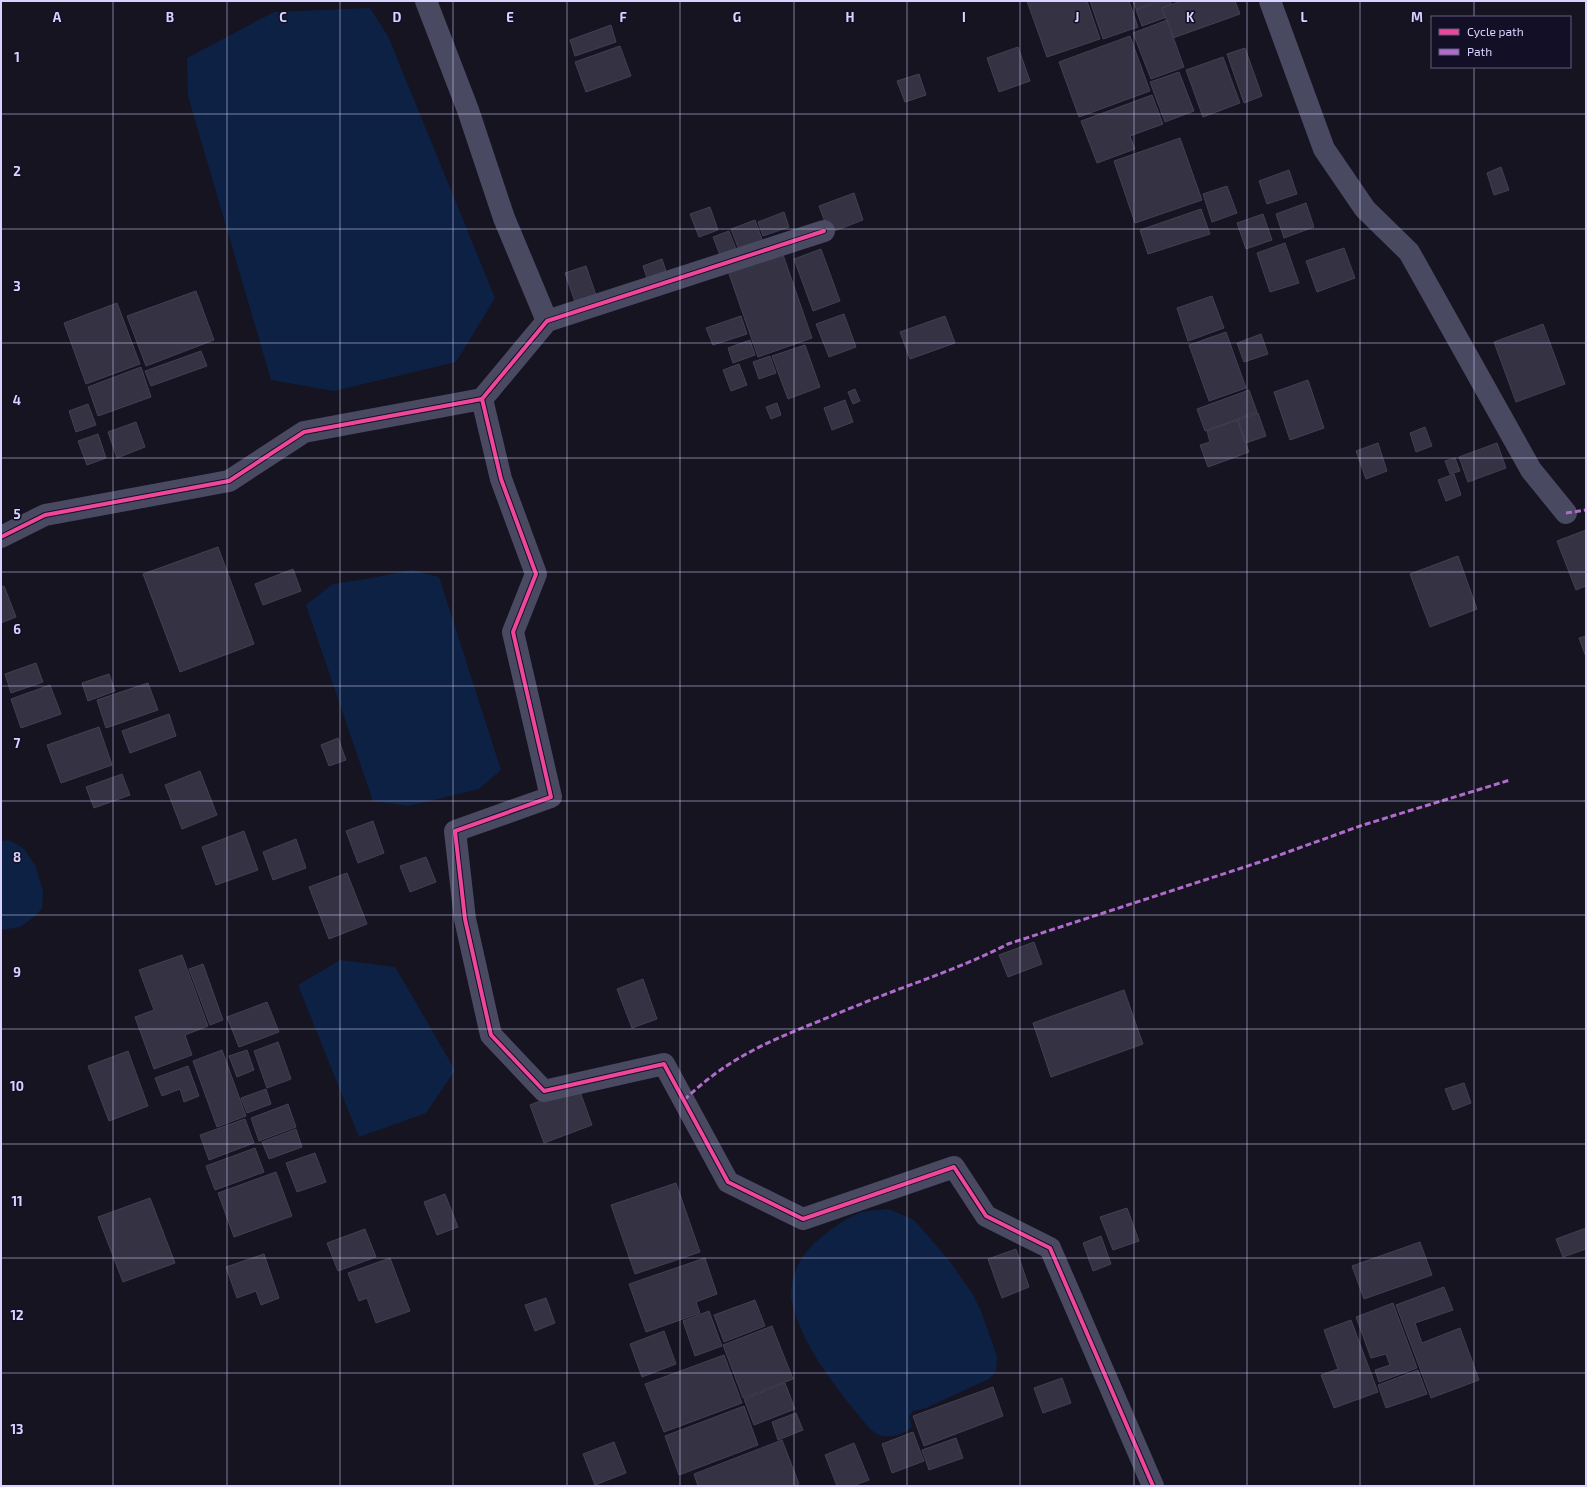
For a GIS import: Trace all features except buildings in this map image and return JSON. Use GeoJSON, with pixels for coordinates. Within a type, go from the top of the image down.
{"type":"FeatureCollection","features":[{"type":"Feature","properties":{"kind":"street"},"geometry":{"type":"LineString","coordinates":[[426,1],[468,110],[504,218],[547,321]]}},
{"type":"Feature","properties":{"kind":"street"},"geometry":{"type":"LineString","coordinates":[[1270,1],[1324,148],[1365,209],[1409,252],[1531,470],[1566,513]]}},
{"type":"Feature","properties":{"kind":"street"},"geometry":{"type":"LineString","coordinates":[[1,537],[45,515],[229,481],[304,432],[482,399],[547,321],[824,231]]}},
{"type":"Feature","properties":{"kind":"street"},"geometry":{"type":"LineString","coordinates":[[482,399],[501,479],[536,574],[513,632],[551,797],[455,832],[465,919],[490,1035],[544,1091],[664,1064],[728,1182],[803,1219],[954,1167],[986,1216],[1050,1248],[1153,1486]]}},
{"type":"Feature","properties":{"kind":"water"},"geometry":{"type":"Polygon","coordinates":[[[370,8],[388,36],[495,298],[456,362],[334,391],[271,380],[188,96],[187,58],[274,12],[370,8]]]}},
{"type":"Feature","properties":{"kind":"water"},"geometry":{"type":"Polygon","coordinates":[[[412,570],[439,577],[501,770],[479,789],[408,806],[373,801],[306,605],[333,584],[412,570]]]}},
{"type":"Feature","properties":{"kind":"water"},"geometry":{"type":"Polygon","coordinates":[[[9,840],[23,848],[35,865],[43,891],[42,908],[34,917],[20,927],[1,930],[1,841],[9,840]]]}},
{"type":"Feature","properties":{"kind":"water"},"geometry":{"type":"Polygon","coordinates":[[[340,960],[395,967],[455,1070],[426,1113],[359,1137],[298,985],[340,960]]]}},
{"type":"Feature","properties":{"kind":"water"},"geometry":{"type":"Polygon","coordinates":[[[889,1209],[914,1220],[948,1259],[972,1293],[981,1311],[997,1356],[996,1371],[989,1379],[926,1408],[913,1411],[909,1417],[912,1426],[909,1429],[897,1435],[883,1436],[871,1430],[837,1389],[816,1358],[807,1342],[794,1310],[791,1287],[795,1272],[801,1259],[811,1247],[831,1229],[859,1213],[889,1209]]]}},
{"type":"Feature","properties":{"kind":"marked path"},"geometry":{"type":"LineString","coordinates":[[1566,513],[1586,510]]}},
{"type":"Feature","properties":{"kind":"marked path"},"geometry":{"type":"LineString","coordinates":[[684,1100],[715,1074],[763,1045],[852,1007],[961,966],[1008,944],[1260,862],[1363,825],[1510,780]]}},
{"type":"Feature","properties":{"kind":"cycle path"},"geometry":{"type":"LineString","coordinates":[[1,537],[45,515],[229,481],[304,432],[482,399],[547,321],[824,231]]}},
{"type":"Feature","properties":{"kind":"cycle path"},"geometry":{"type":"LineString","coordinates":[[482,399],[501,479],[536,574],[513,632],[551,797],[455,831],[465,919],[491,1035],[544,1091],[664,1064],[728,1182],[803,1219],[954,1167],[986,1216],[1050,1248],[1153,1486]]}}]}
